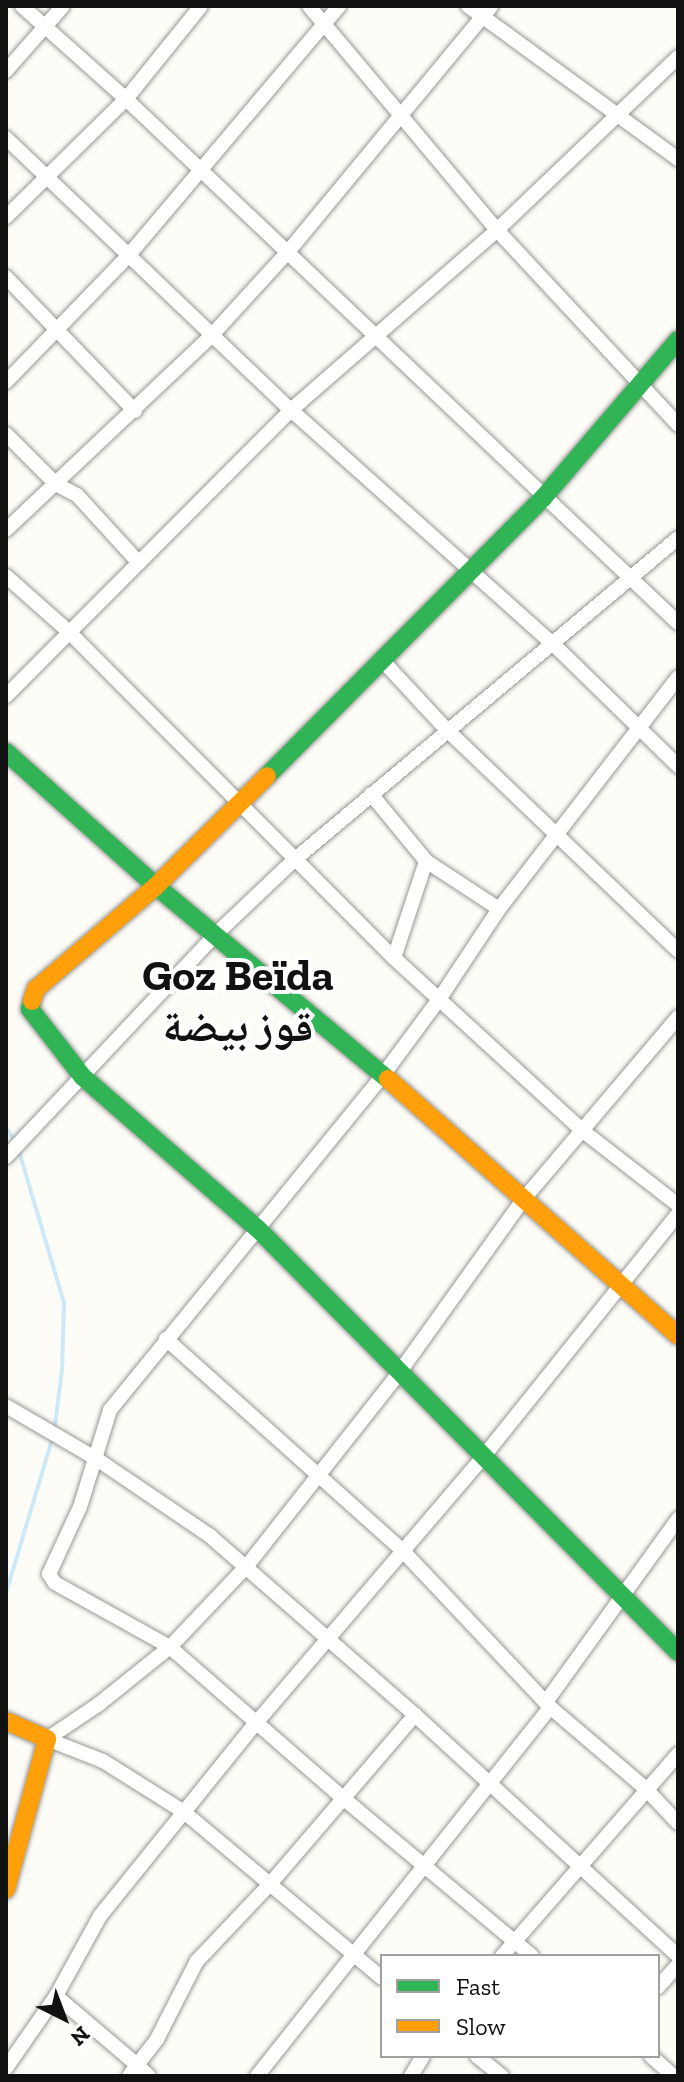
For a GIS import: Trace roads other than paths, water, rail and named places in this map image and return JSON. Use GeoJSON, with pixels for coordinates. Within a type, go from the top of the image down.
{"type":"FeatureCollection","features":[{"type":"Feature","properties":{"kind":"street"},"geometry":{"type":"LineString","coordinates":[[22,6],[126,99],[678,623]]}},
{"type":"Feature","properties":{"kind":"street"},"geometry":{"type":"LineString","coordinates":[[6,71],[63,6]]}},
{"type":"Feature","properties":{"kind":"street"},"geometry":{"type":"LineString","coordinates":[[6,217],[126,99],[201,6]]}},
{"type":"Feature","properties":{"kind":"street"},"geometry":{"type":"LineString","coordinates":[[309,6],[497,230],[678,425]]}},
{"type":"Feature","properties":{"kind":"street"},"geometry":{"type":"LineString","coordinates":[[6,382],[128,256],[339,6]]}},
{"type":"Feature","properties":{"kind":"street"},"geometry":{"type":"LineString","coordinates":[[468,6],[487,11],[615,116],[678,159]]}},
{"type":"Feature","properties":{"kind":"street"},"geometry":{"type":"LineString","coordinates":[[6,530],[212,335],[287,253],[487,11]]}},
{"type":"Feature","properties":{"kind":"street"},"geometry":{"type":"LineString","coordinates":[[6,696],[291,410],[497,230],[678,57]]}},
{"type":"Feature","properties":{"kind":"street"},"geometry":{"type":"LineString","coordinates":[[6,138],[291,410],[552,643],[678,766]]}},
{"type":"Feature","properties":{"kind":"street"},"geometry":{"type":"LineString","coordinates":[[6,277],[135,411]]}},
{"type":"Feature","properties":{"kind":"street"},"geometry":{"type":"LineString","coordinates":[[678,340],[543,498],[472,573],[156,886],[64,964],[31,999],[30,1009],[83,1077],[258,1229],[678,1652]]}},
{"type":"Feature","properties":{"kind":"street"},"geometry":{"type":"LineString","coordinates":[[6,434],[56,484],[77,495],[139,563]]}},
{"type":"Feature","properties":{"kind":"street"},"geometry":{"type":"LineString","coordinates":[[6,1157],[215,935],[294,860],[446,729],[678,538]]}},
{"type":"Feature","properties":{"kind":"street"},"geometry":{"type":"LineString","coordinates":[[6,576],[69,632],[394,958],[583,1131],[678,1205]]}},
{"type":"Feature","properties":{"kind":"street"},"geometry":{"type":"LineString","coordinates":[[382,660],[446,729],[678,951]]}},
{"type":"Feature","properties":{"kind":"street"},"geometry":{"type":"LineString","coordinates":[[530,1954],[344,1799],[170,1647],[55,1583],[49,1574],[80,1507],[110,1410],[383,1075],[440,998],[499,909],[678,677]]}},
{"type":"Feature","properties":{"kind":"street"},"geometry":{"type":"LineString","coordinates":[[6,752],[156,886],[383,1075],[678,1336]]}},
{"type":"Feature","properties":{"kind":"street"},"geometry":{"type":"LineString","coordinates":[[371,794],[426,861],[499,909]]}},
{"type":"Feature","properties":{"kind":"street"},"geometry":{"type":"LineString","coordinates":[[394,958],[426,861]]}},
{"type":"Feature","properties":{"kind":"street"},"geometry":{"type":"LineString","coordinates":[[6,1889],[47,1739],[99,1704],[170,1647],[246,1567],[399,1373],[523,1200],[678,1017]]}},
{"type":"Feature","properties":{"kind":"street"},"geometry":{"type":"LineString","coordinates":[[6,2068],[56,1996],[100,1916],[256,1723],[484,1456],[678,1214]]}},
{"type":"Feature","properties":{"kind":"street"},"geometry":{"type":"LineString","coordinates":[[166,1339],[403,1551],[548,1704],[645,1788],[678,1823]]}},
{"type":"Feature","properties":{"kind":"street"},"geometry":{"type":"LineString","coordinates":[[6,1406],[170,1506],[246,1567],[415,1715],[678,1956]]}},
{"type":"Feature","properties":{"kind":"street"},"geometry":{"type":"LineString","coordinates":[[257,2076],[422,1864],[489,1785],[678,1519]]}},
{"type":"Feature","properties":{"kind":"street"},"geometry":{"type":"LineString","coordinates":[[133,2071],[157,2039],[197,1961],[270,1884],[415,1715]]}},
{"type":"Feature","properties":{"kind":"street"},"geometry":{"type":"LineString","coordinates":[[6,1721],[103,1761],[184,1812],[380,1976]]}},
{"type":"Feature","properties":{"kind":"street"},"geometry":{"type":"LineString","coordinates":[[504,1954],[645,1788],[678,1754]]}},
{"type":"Feature","properties":{"kind":"street"},"geometry":{"type":"LineString","coordinates":[[660,1985],[678,1965]]}},
{"type":"Feature","properties":{"kind":"street"},"geometry":{"type":"LineString","coordinates":[[56,1996],[133,2071],[149,2076]]}},
{"type":"Feature","properties":{"kind":"street"},"geometry":{"type":"LineString","coordinates":[[411,2076],[422,2058]]}},
{"type":"Feature","properties":{"kind":"street"},"geometry":{"type":"LineString","coordinates":[[480,2058],[502,2076]]}},
{"type":"Feature","properties":{"kind":"street"},"geometry":{"type":"LineString","coordinates":[[653,2058],[673,2076]]}},
{"type":"Feature","properties":{"kind":"waterway"},"geometry":{"type":"LineString","coordinates":[[6,1128],[16,1143]]}},
{"type":"Feature","properties":{"kind":"waterway"},"geometry":{"type":"LineString","coordinates":[[6,1593],[54,1433],[62,1370],[64,1303],[19,1151]]}},
{"type":"Feature","properties":{"kind":"district","name":"Goz Beïda قوز بيضة"},"geometry":{"type":"Point","coordinates":[238,1002]}}]}
